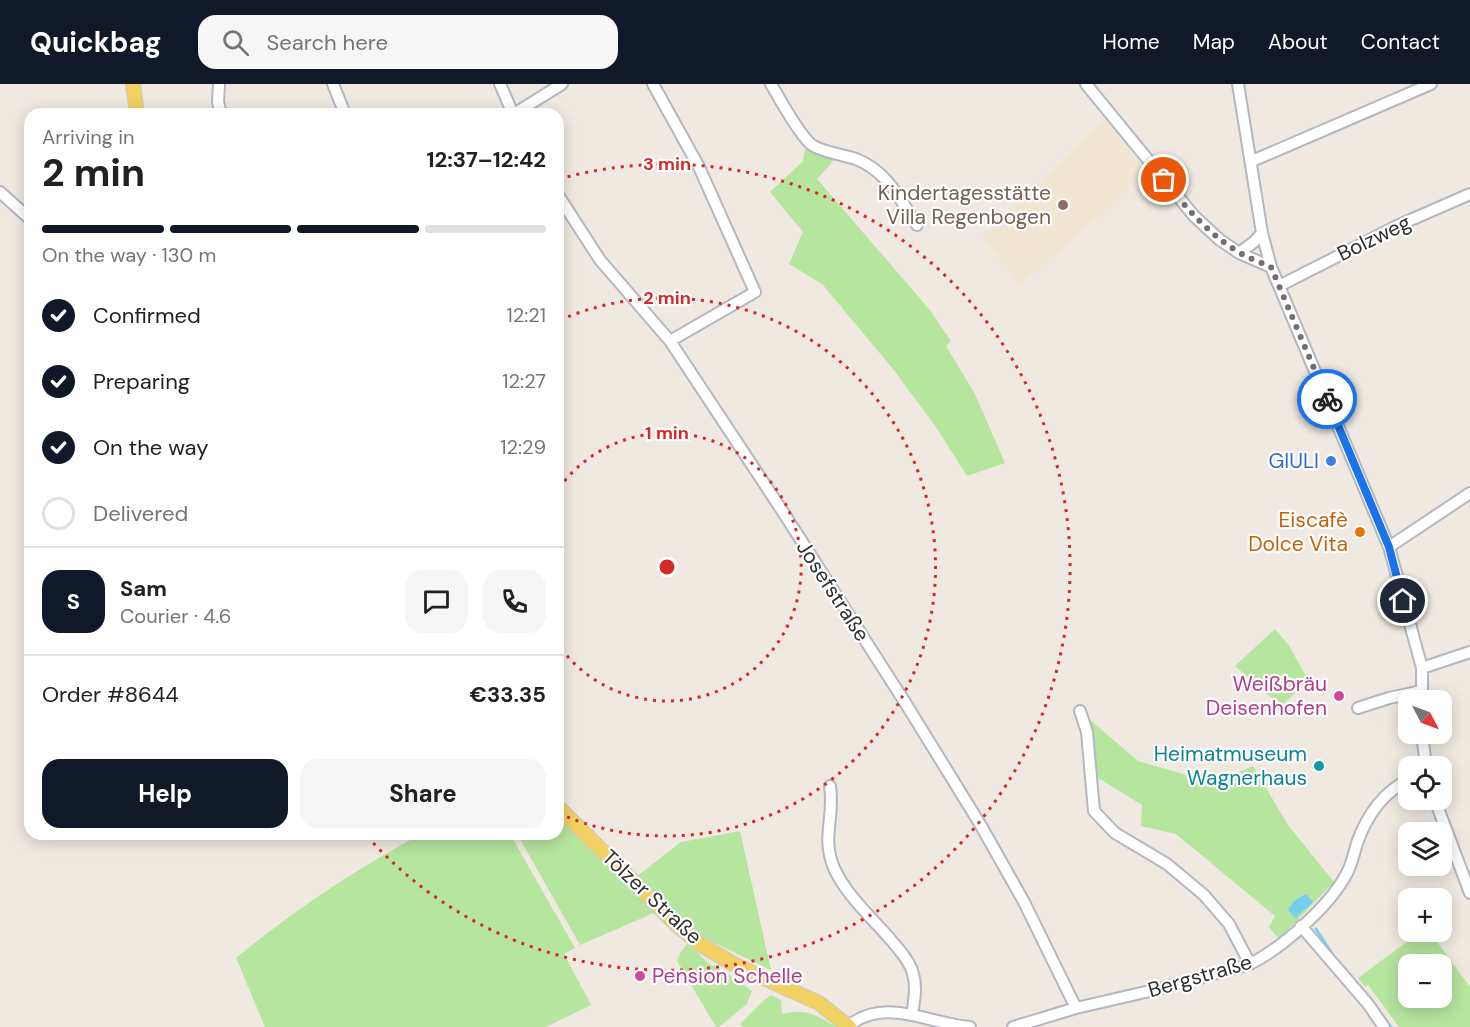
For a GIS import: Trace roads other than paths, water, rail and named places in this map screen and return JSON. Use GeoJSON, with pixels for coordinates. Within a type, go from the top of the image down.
{"type":"FeatureCollection","features":[{"type":"Feature","properties":{"kind":"main road"},"geometry":{"type":"LineString","coordinates":[[133,84],[136,108]]}},
{"type":"Feature","properties":{"kind":"main road","name":"Tölzer Straße"},"geometry":{"type":"LineString","coordinates":[[564,813],[678,926],[703,946],[737,966],[819,1003],[848,1027]]}},
{"type":"Feature","properties":{"kind":"street"},"geometry":{"type":"LineString","coordinates":[[219,84],[220,108]]}},
{"type":"Feature","properties":{"kind":"street"},"geometry":{"type":"LineString","coordinates":[[333,84],[343,108]]}},
{"type":"Feature","properties":{"kind":"street"},"geometry":{"type":"LineString","coordinates":[[500,84],[511,108]]}},
{"type":"Feature","properties":{"kind":"street"},"geometry":{"type":"LineString","coordinates":[[524,108],[562,84]]}},
{"type":"Feature","properties":{"kind":"street"},"geometry":{"type":"LineString","coordinates":[[653,84],[699,167],[755,292],[669,341]]}},
{"type":"Feature","properties":{"kind":"street"},"geometry":{"type":"LineString","coordinates":[[771,84],[795,123],[812,145],[855,159],[879,171],[917,225]]}},
{"type":"Feature","properties":{"kind":"street"},"geometry":{"type":"LineString","coordinates":[[1086,84],[1194,216],[1220,240],[1239,253],[1271,267]]}},
{"type":"Feature","properties":{"kind":"street"},"geometry":{"type":"LineString","coordinates":[[1238,84],[1262,233],[1271,267],[1389,547],[1422,668],[1422,690]]}},
{"type":"Feature","properties":{"kind":"street"},"geometry":{"type":"LineString","coordinates":[[1252,161],[1431,84]]}},
{"type":"Feature","properties":{"kind":"street"},"geometry":{"type":"LineString","coordinates":[[0,192],[24,214]]}},
{"type":"Feature","properties":{"kind":"street","name":"Bolzweg"},"geometry":{"type":"LineString","coordinates":[[1279,286],[1399,225],[1470,194]]}},
{"type":"Feature","properties":{"kind":"street","name":"Josefstraße"},"geometry":{"type":"LineString","coordinates":[[564,204],[600,260],[669,341],[787,518],[980,824],[1024,902],[1076,1008]]}},
{"type":"Feature","properties":{"kind":"street"},"geometry":{"type":"LineString","coordinates":[[1239,253],[1262,233]]}},
{"type":"Feature","properties":{"kind":"street"},"geometry":{"type":"LineString","coordinates":[[1389,547],[1470,493]]}},
{"type":"Feature","properties":{"kind":"street"},"geometry":{"type":"LineString","coordinates":[[1422,668],[1470,652]]}},
{"type":"Feature","properties":{"kind":"street"},"geometry":{"type":"LineString","coordinates":[[1358,708],[1398,697]]}},
{"type":"Feature","properties":{"kind":"street"},"geometry":{"type":"LineString","coordinates":[[1080,711],[1086,732],[1094,811],[1115,833],[1167,864],[1204,895],[1229,924],[1250,964]]}},
{"type":"Feature","properties":{"kind":"street"},"geometry":{"type":"LineString","coordinates":[[830,786],[832,800],[827,840],[830,856],[842,882],[904,956],[913,974],[915,995],[912,1015]]}},
{"type":"Feature","properties":{"kind":"street","name":"Bergstraße"},"geometry":{"type":"LineString","coordinates":[[1013,1027],[1076,1008],[1152,991],[1250,964],[1278,947],[1327,900],[1346,875],[1370,814],[1389,793],[1398,787]]}},
{"type":"Feature","properties":{"kind":"street"},"geometry":{"type":"LineString","coordinates":[[1439,810],[1470,893]]}},
{"type":"Feature","properties":{"kind":"street"},"geometry":{"type":"LineString","coordinates":[[1301,926],[1368,1004],[1384,1027]]}},
{"type":"Feature","properties":{"kind":"street"},"geometry":{"type":"LineString","coordinates":[[848,1027],[860,1017],[885,1012],[970,1027]]}},
{"type":"Feature","properties":{"kind":"water"},"geometry":{"type":"Polygon","coordinates":[[[1306,894],[1313,902],[1295,918],[1288,910],[1294,901],[1306,894]]]}},
{"type":"Feature","properties":{"kind":"waterway"},"geometry":{"type":"LineString","coordinates":[[1316,929],[1333,955]]}},
{"type":"Feature","properties":{"kind":"waterway"},"geometry":{"type":"LineString","coordinates":[[1341,965],[1368,996]]}},
{"type":"Feature","properties":{"kind":"waterway"},"geometry":{"type":"LineString","coordinates":[[1386,1021],[1391,1027]]}},
{"type":"Feature","properties":{"kind":"place","name":"Kindertagesstätte Villa Regenbogen"},"geometry":{"type":"Point","coordinates":[1063,205]}},
{"type":"Feature","properties":{"kind":"place","name":"GIULI"},"geometry":{"type":"Point","coordinates":[1331,461]}},
{"type":"Feature","properties":{"kind":"place","name":"Eiscafè Dolce Vita"},"geometry":{"type":"Point","coordinates":[1360,532]}},
{"type":"Feature","properties":{"kind":"place","name":"Weißbräu Deisenhofen"},"geometry":{"type":"Point","coordinates":[1339,696]}},
{"type":"Feature","properties":{"kind":"place","name":"Heimatmuseum Wagnerhaus"},"geometry":{"type":"Point","coordinates":[1319,766]}},
{"type":"Feature","properties":{"kind":"place","name":"Pension Schelle"},"geometry":{"type":"Point","coordinates":[640,976]}}]}
